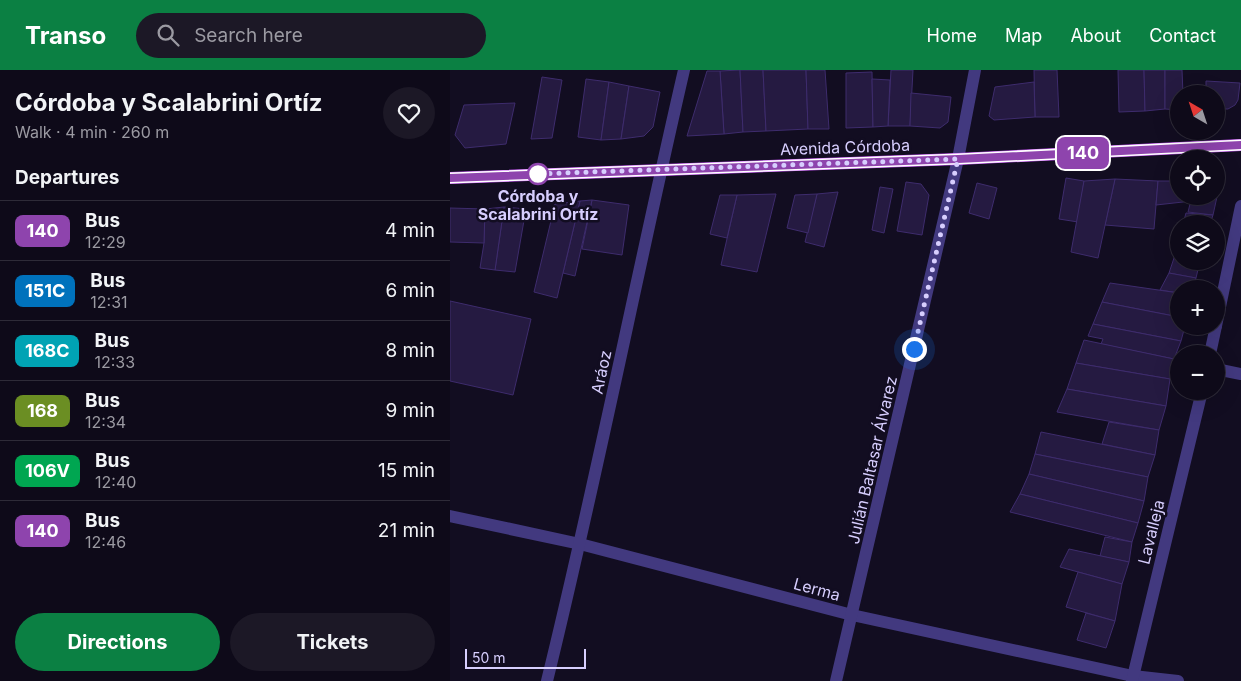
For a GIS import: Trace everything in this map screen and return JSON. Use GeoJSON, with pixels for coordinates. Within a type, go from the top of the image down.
{"type":"FeatureCollection","features":[{"type":"Feature","properties":{"kind":"main road","name":"Avenida Córdoba"},"geometry":{"type":"LineString","coordinates":[[450,178],[958,159],[1241,145]]}},
{"type":"Feature","properties":{"kind":"street","name":"Aráoz"},"geometry":{"type":"LineString","coordinates":[[547,681],[580,544],[684,70]]}},
{"type":"Feature","properties":{"kind":"street","name":"Julián Baltasar Álvarez"},"geometry":{"type":"LineString","coordinates":[[836,681],[958,159],[975,70]]}},
{"type":"Feature","properties":{"kind":"street"},"geometry":{"type":"LineString","coordinates":[[1225,283],[1241,206]]}},
{"type":"Feature","properties":{"kind":"street"},"geometry":{"type":"LineString","coordinates":[[1225,371],[1241,374]]}},
{"type":"Feature","properties":{"kind":"street","name":"Lavalleja"},"geometry":{"type":"LineString","coordinates":[[1132,678],[1200,400]]}},
{"type":"Feature","properties":{"kind":"street","name":"Lerma"},"geometry":{"type":"LineString","coordinates":[[450,516],[580,544],[852,615],[1132,678],[1178,681]]}},
{"type":"Feature","properties":{"kind":"building"},"geometry":{"type":"Polygon","coordinates":[[[740,70],[743,132],[724,134],[720,71],[740,70]]]}},
{"type":"Feature","properties":{"kind":"building"},"geometry":{"type":"Polygon","coordinates":[[[740,70],[763,70],[766,131],[743,132],[740,70]]]}},
{"type":"Feature","properties":{"kind":"building"},"geometry":{"type":"Polygon","coordinates":[[[763,70],[806,70],[808,129],[766,131],[763,70]]]}},
{"type":"Feature","properties":{"kind":"building"},"geometry":{"type":"Polygon","coordinates":[[[806,70],[825,70],[829,129],[808,129],[806,70]]]}},
{"type":"Feature","properties":{"kind":"building"},"geometry":{"type":"Polygon","coordinates":[[[891,70],[913,70],[910,126],[888,126],[891,70]]]}},
{"type":"Feature","properties":{"kind":"building"},"geometry":{"type":"Polygon","coordinates":[[[1034,70],[1057,70],[1059,117],[1035,117],[1034,70]]]}},
{"type":"Feature","properties":{"kind":"building"},"geometry":{"type":"Polygon","coordinates":[[[1118,70],[1144,70],[1145,111],[1119,112],[1118,70]]]}},
{"type":"Feature","properties":{"kind":"building"},"geometry":{"type":"Polygon","coordinates":[[[1144,70],[1165,70],[1165,109],[1145,111],[1144,70]]]}},
{"type":"Feature","properties":{"kind":"building"},"geometry":{"type":"Polygon","coordinates":[[[1165,70],[1182,70],[1183,85],[1170,85],[1170,109],[1165,109],[1165,70]]]}},
{"type":"Feature","properties":{"kind":"building"},"geometry":{"type":"Polygon","coordinates":[[[707,71],[720,71],[724,134],[687,136],[707,71]]]}},
{"type":"Feature","properties":{"kind":"building"},"geometry":{"type":"Polygon","coordinates":[[[872,72],[873,127],[846,128],[846,73],[872,72]]]}},
{"type":"Feature","properties":{"kind":"building"},"geometry":{"type":"Polygon","coordinates":[[[542,77],[562,80],[552,138],[531,139],[542,77]]]}},
{"type":"Feature","properties":{"kind":"building"},"geometry":{"type":"Polygon","coordinates":[[[586,79],[609,82],[601,140],[578,137],[586,79]]]}},
{"type":"Feature","properties":{"kind":"building"},"geometry":{"type":"Polygon","coordinates":[[[872,79],[890,80],[888,126],[873,127],[872,79]]]}},
{"type":"Feature","properties":{"kind":"building"},"geometry":{"type":"Polygon","coordinates":[[[1206,81],[1240,83],[1238,100],[1235,105],[1225,109],[1225,85],[1206,85],[1206,81]]]}},
{"type":"Feature","properties":{"kind":"building"},"geometry":{"type":"Polygon","coordinates":[[[609,82],[629,86],[621,139],[601,140],[609,82]]]}},
{"type":"Feature","properties":{"kind":"building"},"geometry":{"type":"Polygon","coordinates":[[[1034,82],[1035,117],[994,120],[989,116],[995,87],[1034,82]]]}},
{"type":"Feature","properties":{"kind":"building"},"geometry":{"type":"Polygon","coordinates":[[[629,86],[660,92],[653,127],[644,136],[621,139],[629,86]]]}},
{"type":"Feature","properties":{"kind":"building"},"geometry":{"type":"Polygon","coordinates":[[[911,93],[951,97],[948,122],[940,128],[910,126],[911,93]]]}},
{"type":"Feature","properties":{"kind":"building"},"geometry":{"type":"Polygon","coordinates":[[[515,103],[506,144],[465,148],[455,135],[464,105],[515,103]]]}},
{"type":"Feature","properties":{"kind":"building"},"geometry":{"type":"Polygon","coordinates":[[[1066,178],[1084,181],[1078,222],[1059,219],[1066,178]]]}},
{"type":"Feature","properties":{"kind":"building"},"geometry":{"type":"Polygon","coordinates":[[[1115,179],[1158,181],[1154,229],[1105,225],[1115,179]]]}},
{"type":"Feature","properties":{"kind":"building"},"geometry":{"type":"Polygon","coordinates":[[[1115,179],[1098,258],[1071,252],[1084,181],[1115,179]]]}},
{"type":"Feature","properties":{"kind":"building"},"geometry":{"type":"Polygon","coordinates":[[[1158,181],[1170,181],[1170,203],[1156,205],[1158,181]]]}},
{"type":"Feature","properties":{"kind":"building"},"geometry":{"type":"Polygon","coordinates":[[[906,182],[921,184],[929,195],[922,235],[897,231],[906,182]]]}},
{"type":"Feature","properties":{"kind":"building"},"geometry":{"type":"Polygon","coordinates":[[[977,183],[997,188],[989,219],[969,213],[977,183]]]}},
{"type":"Feature","properties":{"kind":"building"},"geometry":{"type":"Polygon","coordinates":[[[880,187],[893,189],[884,233],[872,230],[880,187]]]}},
{"type":"Feature","properties":{"kind":"building"},"geometry":{"type":"Polygon","coordinates":[[[838,192],[824,247],[805,242],[817,194],[838,192]]]}},
{"type":"Feature","properties":{"kind":"building"},"geometry":{"type":"Polygon","coordinates":[[[776,194],[757,272],[721,265],[737,195],[776,194]]]}},
{"type":"Feature","properties":{"kind":"building"},"geometry":{"type":"Polygon","coordinates":[[[817,194],[808,233],[787,228],[795,195],[817,194]]]}},
{"type":"Feature","properties":{"kind":"building"},"geometry":{"type":"Polygon","coordinates":[[[720,195],[737,195],[727,238],[710,234],[720,195]]]}},
{"type":"Feature","properties":{"kind":"building"},"geometry":{"type":"Polygon","coordinates":[[[592,200],[629,205],[622,255],[582,249],[592,200]]]}},
{"type":"Feature","properties":{"kind":"building"},"geometry":{"type":"Polygon","coordinates":[[[592,200],[575,276],[563,273],[580,201],[592,200]]]}},
{"type":"Feature","properties":{"kind":"building"},"geometry":{"type":"Polygon","coordinates":[[[580,201],[557,298],[534,292],[555,204],[580,201]]]}},
{"type":"Feature","properties":{"kind":"building"},"geometry":{"type":"Polygon","coordinates":[[[1190,205],[1215,205],[1213,215],[1188,212],[1190,205]]]}},
{"type":"Feature","properties":{"kind":"building"},"geometry":{"type":"Polygon","coordinates":[[[504,207],[526,209],[515,272],[495,270],[504,207]]]}},
{"type":"Feature","properties":{"kind":"building"},"geometry":{"type":"Polygon","coordinates":[[[504,207],[495,270],[480,268],[484,243],[485,209],[504,207]]]}},
{"type":"Feature","properties":{"kind":"building"},"geometry":{"type":"Polygon","coordinates":[[[450,208],[485,209],[484,243],[450,242],[450,208]]]}},
{"type":"Feature","properties":{"kind":"building"},"geometry":{"type":"Polygon","coordinates":[[[1186,213],[1213,215],[1185,215],[1186,213]]]}},
{"type":"Feature","properties":{"kind":"building"},"geometry":{"type":"Polygon","coordinates":[[[1170,270],[1198,270],[1196,278],[1169,273],[1170,270]]]}},
{"type":"Feature","properties":{"kind":"building"},"geometry":{"type":"Polygon","coordinates":[[[1169,273],[1196,278],[1195,280],[1170,280],[1170,292],[1160,290],[1169,273]]]}},
{"type":"Feature","properties":{"kind":"building"},"geometry":{"type":"Polygon","coordinates":[[[1110,283],[1170,292],[1170,315],[1102,302],[1110,283]]]}},
{"type":"Feature","properties":{"kind":"building"},"geometry":{"type":"Polygon","coordinates":[[[450,301],[531,319],[513,395],[450,381],[450,301]]]}},
{"type":"Feature","properties":{"kind":"building"},"geometry":{"type":"Polygon","coordinates":[[[1102,302],[1170,315],[1170,335],[1183,335],[1181,341],[1093,324],[1102,302]]]}},
{"type":"Feature","properties":{"kind":"building"},"geometry":{"type":"Polygon","coordinates":[[[1093,324],[1181,341],[1179,345],[1170,345],[1170,358],[1101,344],[1103,339],[1088,336],[1093,324]]]}},
{"type":"Feature","properties":{"kind":"building"},"geometry":{"type":"Polygon","coordinates":[[[1084,340],[1170,358],[1170,379],[1076,363],[1084,340]]]}},
{"type":"Feature","properties":{"kind":"building"},"geometry":{"type":"Polygon","coordinates":[[[1076,363],[1170,379],[1166,406],[1067,389],[1076,363]]]}},
{"type":"Feature","properties":{"kind":"building"},"geometry":{"type":"Polygon","coordinates":[[[1067,389],[1166,406],[1159,430],[1057,412],[1067,389]]]}},
{"type":"Feature","properties":{"kind":"building"},"geometry":{"type":"Polygon","coordinates":[[[1109,422],[1159,430],[1155,455],[1102,444],[1109,422]]]}},
{"type":"Feature","properties":{"kind":"building"},"geometry":{"type":"Polygon","coordinates":[[[1041,432],[1155,455],[1148,477],[1035,454],[1041,432]]]}},
{"type":"Feature","properties":{"kind":"building"},"geometry":{"type":"Polygon","coordinates":[[[1035,454],[1148,477],[1144,501],[1029,474],[1035,454]]]}},
{"type":"Feature","properties":{"kind":"building"},"geometry":{"type":"Polygon","coordinates":[[[1029,474],[1144,501],[1138,523],[1020,494],[1029,474]]]}},
{"type":"Feature","properties":{"kind":"building"},"geometry":{"type":"Polygon","coordinates":[[[1020,494],[1138,523],[1132,542],[1010,512],[1020,494]]]}},
{"type":"Feature","properties":{"kind":"building"},"geometry":{"type":"Polygon","coordinates":[[[1105,537],[1132,542],[1129,562],[1100,556],[1105,537]]]}},
{"type":"Feature","properties":{"kind":"building"},"geometry":{"type":"Polygon","coordinates":[[[1069,549],[1129,562],[1122,584],[1060,567],[1069,549]]]}},
{"type":"Feature","properties":{"kind":"building"},"geometry":{"type":"Polygon","coordinates":[[[1078,572],[1122,584],[1115,621],[1066,607],[1078,572]]]}},
{"type":"Feature","properties":{"kind":"building"},"geometry":{"type":"Polygon","coordinates":[[[1086,613],[1115,621],[1106,648],[1077,640],[1086,613]]]}},
{"type":"Feature","properties":{"kind":"bus line","name":"140"},"geometry":{"type":"LineString","coordinates":[[450,178],[958,159],[1241,145]]}},
{"type":"Feature","properties":{"kind":"place","name":"Córdoba y Scalabrini Ortíz"},"geometry":{"type":"Point","coordinates":[538,174]}},
{"type":"Feature","properties":{"kind":"route"},"geometry":{"type":"LineString","coordinates":[[538,174],[535,174],[958,159],[914,349]]}}]}
